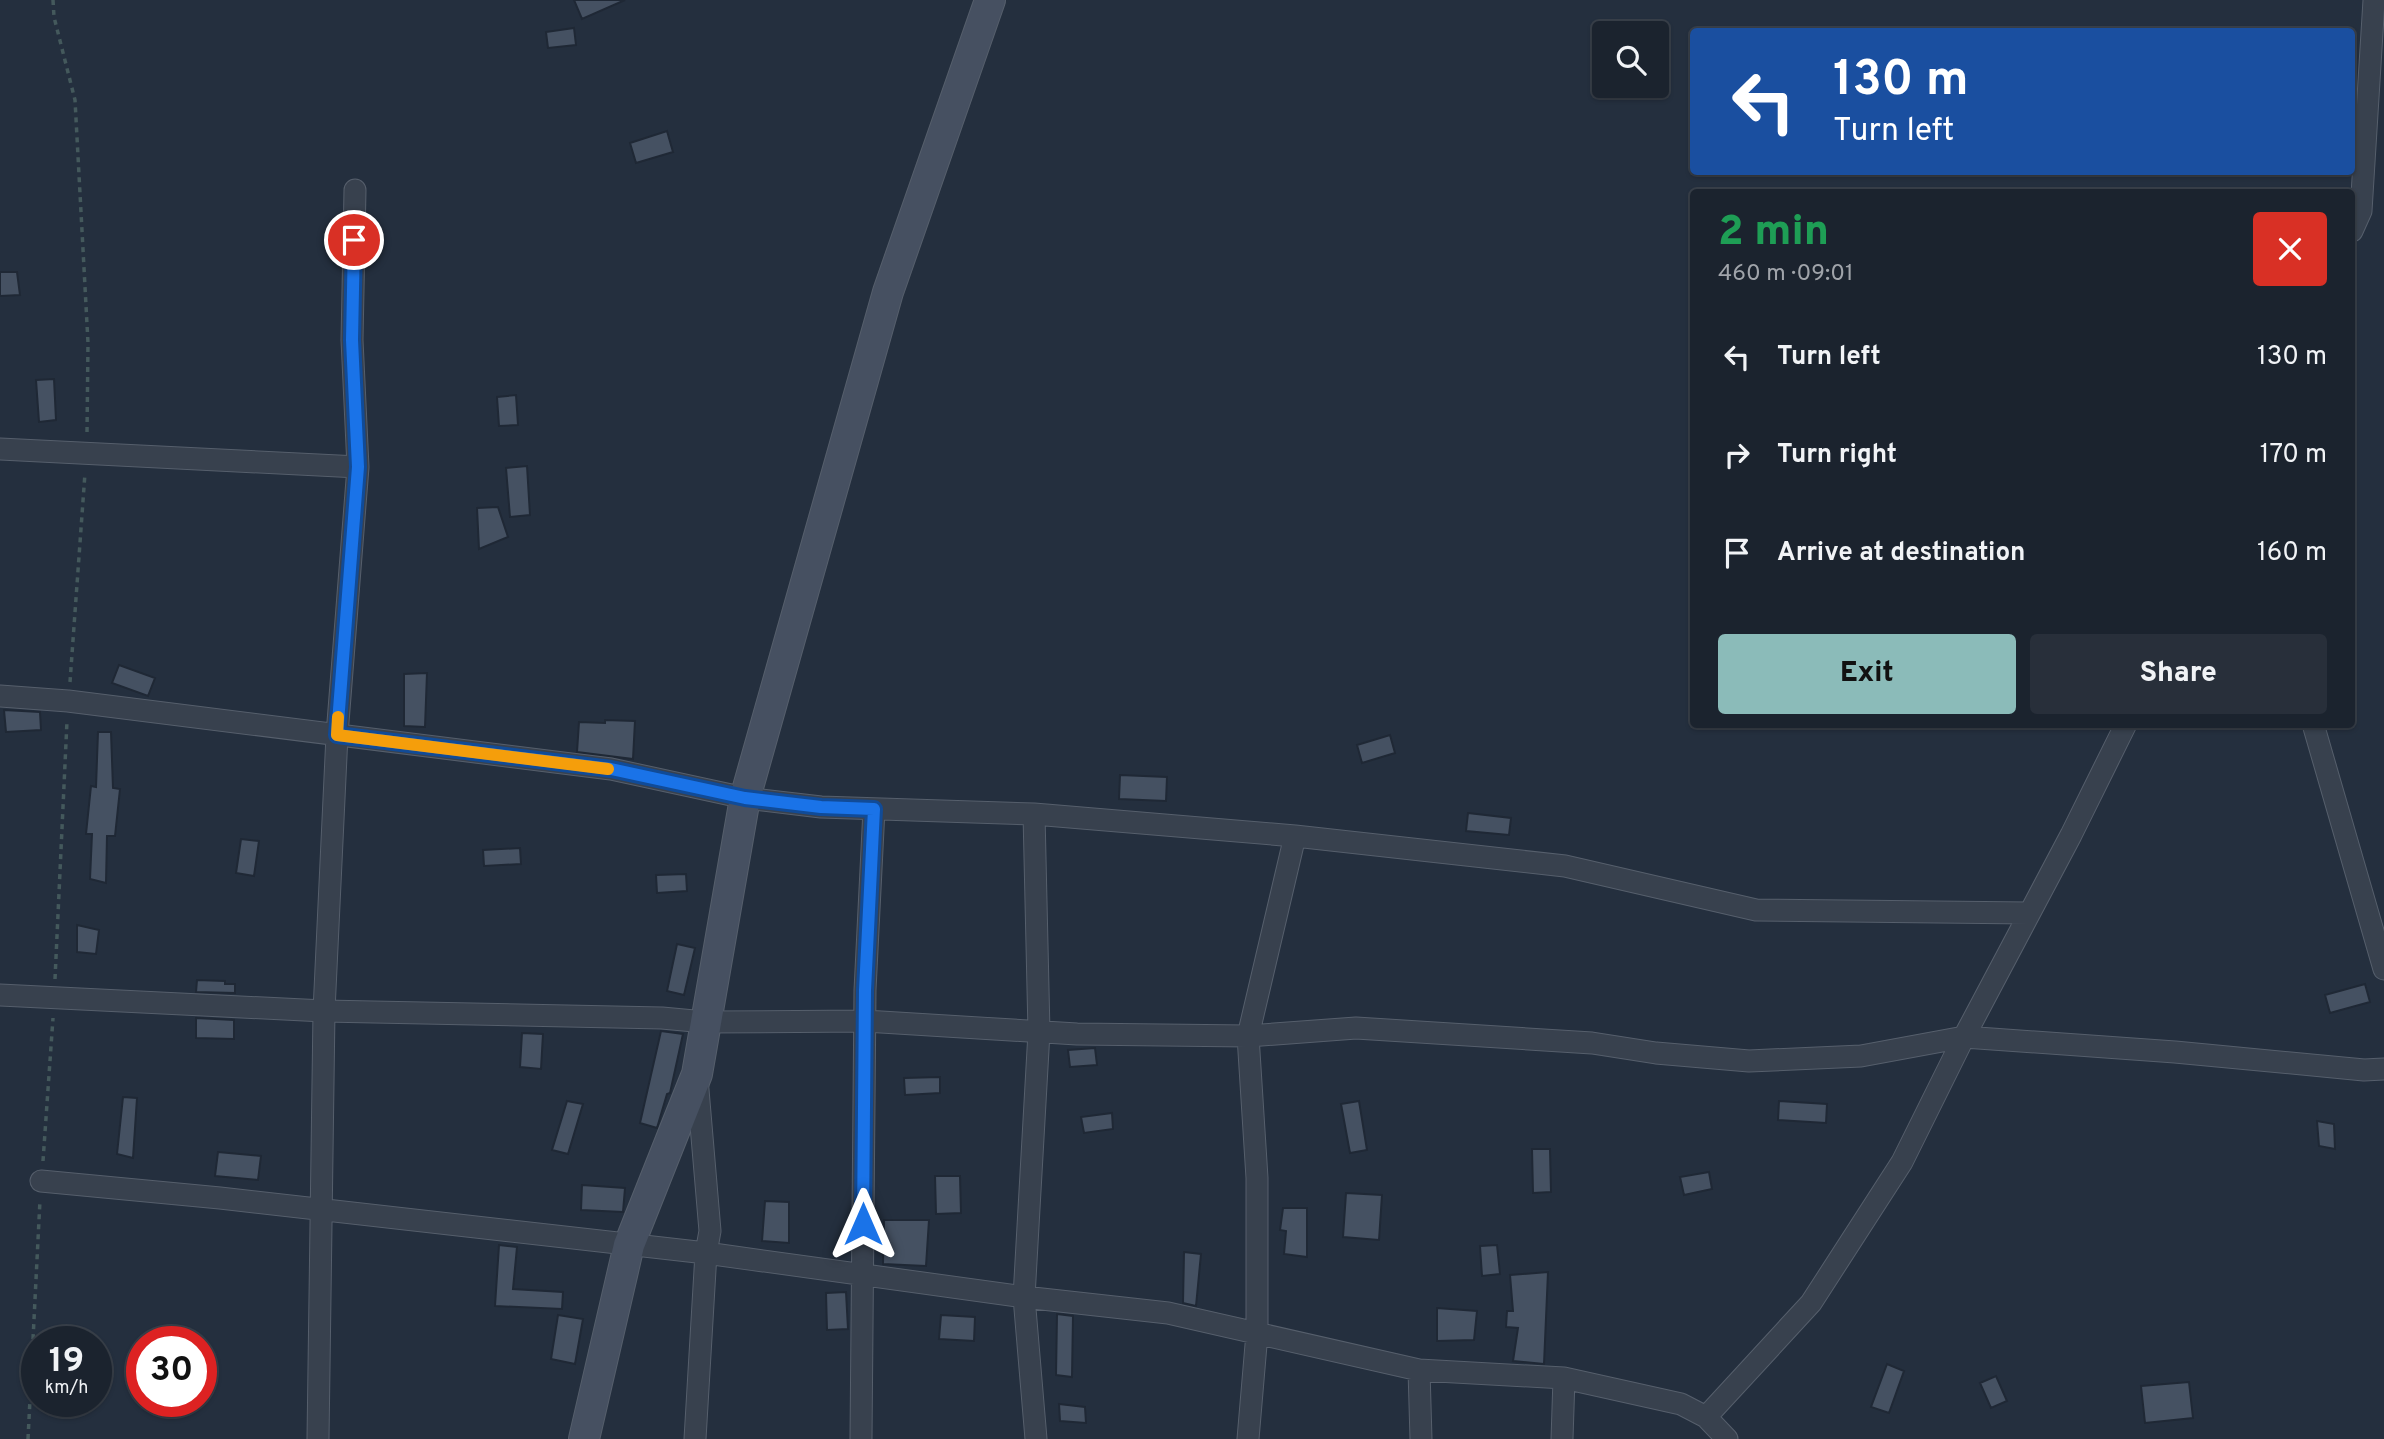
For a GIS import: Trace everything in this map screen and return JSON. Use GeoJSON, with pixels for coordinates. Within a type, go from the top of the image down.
{"type":"FeatureCollection","features":[{"type":"Feature","properties":{"kind":"street"},"geometry":{"type":"LineString","coordinates":[[584,1439],[629,1245],[697,1074],[745,798],[888,292],[990,0]]}},
{"type":"Feature","properties":{"kind":"street"},"geometry":{"type":"LineString","coordinates":[[2355,224],[2361,211],[2374,0]]}},
{"type":"Feature","properties":{"kind":"street"},"geometry":{"type":"LineString","coordinates":[[318,1439],[324,1011],[337,735],[358,467],[352,340],[355,190]]}},
{"type":"Feature","properties":{"kind":"street"},"geometry":{"type":"LineString","coordinates":[[0,449],[358,467]]}},
{"type":"Feature","properties":{"kind":"street"},"geometry":{"type":"LineString","coordinates":[[0,696],[68,701],[611,769],[745,798],[821,807],[1034,814],[1296,835],[1564,866],[1756,910],[2029,914]]}},
{"type":"Feature","properties":{"kind":"street"},"geometry":{"type":"LineString","coordinates":[[1706,1417],[1811,1303],[1902,1162],[2124,728]]}},
{"type":"Feature","properties":{"kind":"street"},"geometry":{"type":"LineString","coordinates":[[2314,728],[2384,969]]}},
{"type":"Feature","properties":{"kind":"street"},"geometry":{"type":"LineString","coordinates":[[861,1439],[865,1021],[874,809]]}},
{"type":"Feature","properties":{"kind":"street"},"geometry":{"type":"LineString","coordinates":[[1034,814],[1039,1032],[1024,1297],[1036,1439]]}},
{"type":"Feature","properties":{"kind":"street"},"geometry":{"type":"LineString","coordinates":[[1248,1439],[1257,1333],[1257,1178],[1248,1036],[1296,835]]}},
{"type":"Feature","properties":{"kind":"street"},"geometry":{"type":"LineString","coordinates":[[0,995],[324,1011],[662,1018],[705,1022],[865,1021],[1039,1032],[1248,1036],[1356,1028],[1592,1043],[1656,1053],[1749,1060],[1861,1056],[1964,1037],[2175,1052],[2364,1070],[2384,1069]]}},
{"type":"Feature","properties":{"kind":"street"},"geometry":{"type":"LineString","coordinates":[[695,1439],[706,1253],[710,1231],[697,1074]]}},
{"type":"Feature","properties":{"kind":"street"},"geometry":{"type":"LineString","coordinates":[[41,1181],[322,1209],[706,1253],[1024,1297],[1168,1313],[1419,1370],[1564,1378],[1681,1404],[1706,1417],[1727,1439]]}},
{"type":"Feature","properties":{"kind":"street"},"geometry":{"type":"LineString","coordinates":[[1419,1370],[1421,1439]]}},
{"type":"Feature","properties":{"kind":"street"},"geometry":{"type":"LineString","coordinates":[[1562,1439],[1564,1378]]}},
{"type":"Feature","properties":{"kind":"building"},"geometry":{"type":"Polygon","coordinates":[[[574,0],[625,0],[582,19],[574,0]]]}},
{"type":"Feature","properties":{"kind":"building"},"geometry":{"type":"Polygon","coordinates":[[[574,28],[576,45],[548,48],[546,32],[574,28]]]}},
{"type":"Feature","properties":{"kind":"building"},"geometry":{"type":"Polygon","coordinates":[[[667,131],[673,152],[636,163],[630,143],[667,131]]]}},
{"type":"Feature","properties":{"kind":"building"},"geometry":{"type":"Polygon","coordinates":[[[0,272],[17,272],[20,295],[0,296],[0,272]]]}},
{"type":"Feature","properties":{"kind":"building"},"geometry":{"type":"Polygon","coordinates":[[[54,379],[56,420],[39,422],[36,380],[54,379]]]}},
{"type":"Feature","properties":{"kind":"building"},"geometry":{"type":"Polygon","coordinates":[[[516,395],[518,425],[499,426],[497,397],[516,395]]]}},
{"type":"Feature","properties":{"kind":"building"},"geometry":{"type":"Polygon","coordinates":[[[527,466],[530,515],[510,517],[506,468],[527,466]]]}},
{"type":"Feature","properties":{"kind":"building"},"geometry":{"type":"Polygon","coordinates":[[[498,507],[508,537],[479,549],[477,508],[498,507]]]}},
{"type":"Feature","properties":{"kind":"building"},"geometry":{"type":"Polygon","coordinates":[[[119,665],[155,678],[148,696],[112,683],[119,665]]]}},
{"type":"Feature","properties":{"kind":"building"},"geometry":{"type":"Polygon","coordinates":[[[427,673],[425,727],[404,726],[404,674],[427,673]]]}},
{"type":"Feature","properties":{"kind":"building"},"geometry":{"type":"Polygon","coordinates":[[[4,710],[40,712],[41,730],[6,732],[4,710]]]}},
{"type":"Feature","properties":{"kind":"building"},"geometry":{"type":"Polygon","coordinates":[[[605,720],[635,721],[633,759],[577,752],[579,722],[605,723],[605,720]]]}},
{"type":"Feature","properties":{"kind":"building"},"geometry":{"type":"Polygon","coordinates":[[[98,732],[111,732],[113,788],[120,789],[115,836],[107,836],[106,883],[90,879],[92,834],[86,834],[91,786],[96,787],[98,732]]]}},
{"type":"Feature","properties":{"kind":"building"},"geometry":{"type":"Polygon","coordinates":[[[1390,735],[1395,753],[1362,763],[1357,745],[1390,735]]]}},
{"type":"Feature","properties":{"kind":"building"},"geometry":{"type":"Polygon","coordinates":[[[1120,775],[1167,777],[1166,801],[1119,799],[1120,775]]]}},
{"type":"Feature","properties":{"kind":"building"},"geometry":{"type":"Polygon","coordinates":[[[1468,813],[1511,818],[1509,835],[1466,831],[1468,813]]]}},
{"type":"Feature","properties":{"kind":"building"},"geometry":{"type":"Polygon","coordinates":[[[241,839],[259,841],[254,876],[236,873],[241,839]]]}},
{"type":"Feature","properties":{"kind":"building"},"geometry":{"type":"Polygon","coordinates":[[[520,848],[521,864],[484,866],[483,850],[520,848]]]}},
{"type":"Feature","properties":{"kind":"building"},"geometry":{"type":"Polygon","coordinates":[[[686,874],[687,891],[657,893],[656,875],[686,874]]]}},
{"type":"Feature","properties":{"kind":"building"},"geometry":{"type":"Polygon","coordinates":[[[77,925],[99,930],[96,954],[77,952],[77,925]]]}},
{"type":"Feature","properties":{"kind":"building"},"geometry":{"type":"Polygon","coordinates":[[[677,944],[695,948],[684,995],[667,991],[677,944]]]}},
{"type":"Feature","properties":{"kind":"building"},"geometry":{"type":"Polygon","coordinates":[[[197,980],[235,984],[235,993],[196,992],[197,980]]]}},
{"type":"Feature","properties":{"kind":"building"},"geometry":{"type":"Polygon","coordinates":[[[2365,984],[2370,1002],[2330,1013],[2325,995],[2365,984]]]}},
{"type":"Feature","properties":{"kind":"building"},"geometry":{"type":"Polygon","coordinates":[[[196,1018],[234,1020],[234,1039],[196,1038],[196,1018]]]}},
{"type":"Feature","properties":{"kind":"building"},"geometry":{"type":"Polygon","coordinates":[[[661,1031],[683,1034],[670,1093],[667,1094],[657,1128],[640,1123],[661,1031]]]}},
{"type":"Feature","properties":{"kind":"building"},"geometry":{"type":"Polygon","coordinates":[[[522,1033],[543,1034],[541,1069],[520,1067],[522,1033]]]}},
{"type":"Feature","properties":{"kind":"building"},"geometry":{"type":"Polygon","coordinates":[[[1095,1048],[1097,1065],[1070,1067],[1068,1050],[1095,1048]]]}},
{"type":"Feature","properties":{"kind":"building"},"geometry":{"type":"Polygon","coordinates":[[[940,1077],[940,1093],[905,1095],[904,1078],[940,1077]]]}},
{"type":"Feature","properties":{"kind":"building"},"geometry":{"type":"Polygon","coordinates":[[[123,1097],[137,1098],[133,1158],[117,1154],[123,1097]]]}},
{"type":"Feature","properties":{"kind":"building"},"geometry":{"type":"Polygon","coordinates":[[[567,1101],[583,1104],[568,1154],[552,1150],[567,1101]]]}},
{"type":"Feature","properties":{"kind":"building"},"geometry":{"type":"Polygon","coordinates":[[[1359,1101],[1367,1150],[1350,1153],[1341,1104],[1359,1101]]]}},
{"type":"Feature","properties":{"kind":"building"},"geometry":{"type":"Polygon","coordinates":[[[1779,1101],[1827,1104],[1826,1123],[1778,1120],[1779,1101]]]}},
{"type":"Feature","properties":{"kind":"building"},"geometry":{"type":"Polygon","coordinates":[[[1112,1113],[1113,1129],[1084,1133],[1081,1117],[1112,1113]]]}},
{"type":"Feature","properties":{"kind":"building"},"geometry":{"type":"Polygon","coordinates":[[[2317,1121],[2334,1124],[2335,1149],[2319,1146],[2317,1121]]]}},
{"type":"Feature","properties":{"kind":"building"},"geometry":{"type":"Polygon","coordinates":[[[1532,1149],[1550,1149],[1551,1192],[1533,1193],[1532,1149]]]}},
{"type":"Feature","properties":{"kind":"building"},"geometry":{"type":"Polygon","coordinates":[[[218,1152],[261,1156],[258,1180],[215,1176],[218,1152]]]}},
{"type":"Feature","properties":{"kind":"building"},"geometry":{"type":"Polygon","coordinates":[[[1709,1172],[1712,1189],[1684,1195],[1680,1177],[1709,1172]]]}},
{"type":"Feature","properties":{"kind":"building"},"geometry":{"type":"Polygon","coordinates":[[[935,1176],[960,1176],[961,1213],[936,1214],[935,1176]]]}},
{"type":"Feature","properties":{"kind":"building"},"geometry":{"type":"Polygon","coordinates":[[[582,1185],[625,1188],[623,1212],[581,1210],[582,1185]]]}},
{"type":"Feature","properties":{"kind":"building"},"geometry":{"type":"Polygon","coordinates":[[[1346,1193],[1382,1195],[1379,1240],[1343,1237],[1346,1193]]]}},
{"type":"Feature","properties":{"kind":"building"},"geometry":{"type":"Polygon","coordinates":[[[765,1201],[789,1202],[789,1243],[762,1241],[765,1201]]]}},
{"type":"Feature","properties":{"kind":"building"},"geometry":{"type":"Polygon","coordinates":[[[1283,1208],[1307,1208],[1307,1257],[1284,1254],[1286,1231],[1280,1230],[1283,1208]]]}},
{"type":"Feature","properties":{"kind":"building"},"geometry":{"type":"Polygon","coordinates":[[[884,1220],[929,1220],[926,1266],[883,1264],[884,1220]]]}},
{"type":"Feature","properties":{"kind":"building"},"geometry":{"type":"Polygon","coordinates":[[[499,1245],[517,1247],[513,1289],[563,1292],[562,1309],[495,1306],[499,1245]]]}},
{"type":"Feature","properties":{"kind":"building"},"geometry":{"type":"Polygon","coordinates":[[[1497,1245],[1500,1274],[1482,1276],[1480,1246],[1497,1245]]]}},
{"type":"Feature","properties":{"kind":"building"},"geometry":{"type":"Polygon","coordinates":[[[1184,1252],[1201,1254],[1196,1306],[1183,1303],[1184,1252]]]}},
{"type":"Feature","properties":{"kind":"building"},"geometry":{"type":"Polygon","coordinates":[[[1548,1272],[1544,1364],[1513,1361],[1518,1328],[1506,1327],[1507,1311],[1513,1311],[1510,1275],[1548,1272]]]}},
{"type":"Feature","properties":{"kind":"building"},"geometry":{"type":"Polygon","coordinates":[[[846,1292],[848,1329],[827,1330],[826,1293],[846,1292]]]}},
{"type":"Feature","properties":{"kind":"building"},"geometry":{"type":"Polygon","coordinates":[[[1437,1308],[1477,1311],[1474,1340],[1437,1341],[1437,1308]]]}},
{"type":"Feature","properties":{"kind":"building"},"geometry":{"type":"Polygon","coordinates":[[[1057,1314],[1073,1316],[1072,1377],[1056,1375],[1057,1314]]]}},
{"type":"Feature","properties":{"kind":"building"},"geometry":{"type":"Polygon","coordinates":[[[558,1315],[583,1319],[575,1364],[551,1359],[558,1315]]]}},
{"type":"Feature","properties":{"kind":"building"},"geometry":{"type":"Polygon","coordinates":[[[941,1315],[975,1317],[974,1341],[939,1339],[941,1315]]]}},
{"type":"Feature","properties":{"kind":"building"},"geometry":{"type":"Polygon","coordinates":[[[1887,1364],[1904,1371],[1889,1413],[1871,1407],[1887,1364]]]}},
{"type":"Feature","properties":{"kind":"building"},"geometry":{"type":"Polygon","coordinates":[[[1996,1376],[2007,1401],[1991,1408],[1980,1383],[1996,1376]]]}},
{"type":"Feature","properties":{"kind":"building"},"geometry":{"type":"Polygon","coordinates":[[[2189,1382],[2193,1418],[2145,1423],[2141,1386],[2189,1382]]]}},
{"type":"Feature","properties":{"kind":"building"},"geometry":{"type":"Polygon","coordinates":[[[1059,1404],[1085,1407],[1086,1423],[1060,1421],[1059,1404]]]}},
{"type":"Feature","properties":{"kind":"slow traffic"},"geometry":{"type":"LineString","coordinates":[[338,717],[337,735],[608,769]]}},
{"type":"Feature","properties":{"kind":"route"},"geometry":{"type":"LineString","coordinates":[[354,240],[352,340],[358,467],[337,735],[611,769],[745,798],[821,807],[874,809],[865,990],[863,1224]]}}]}
